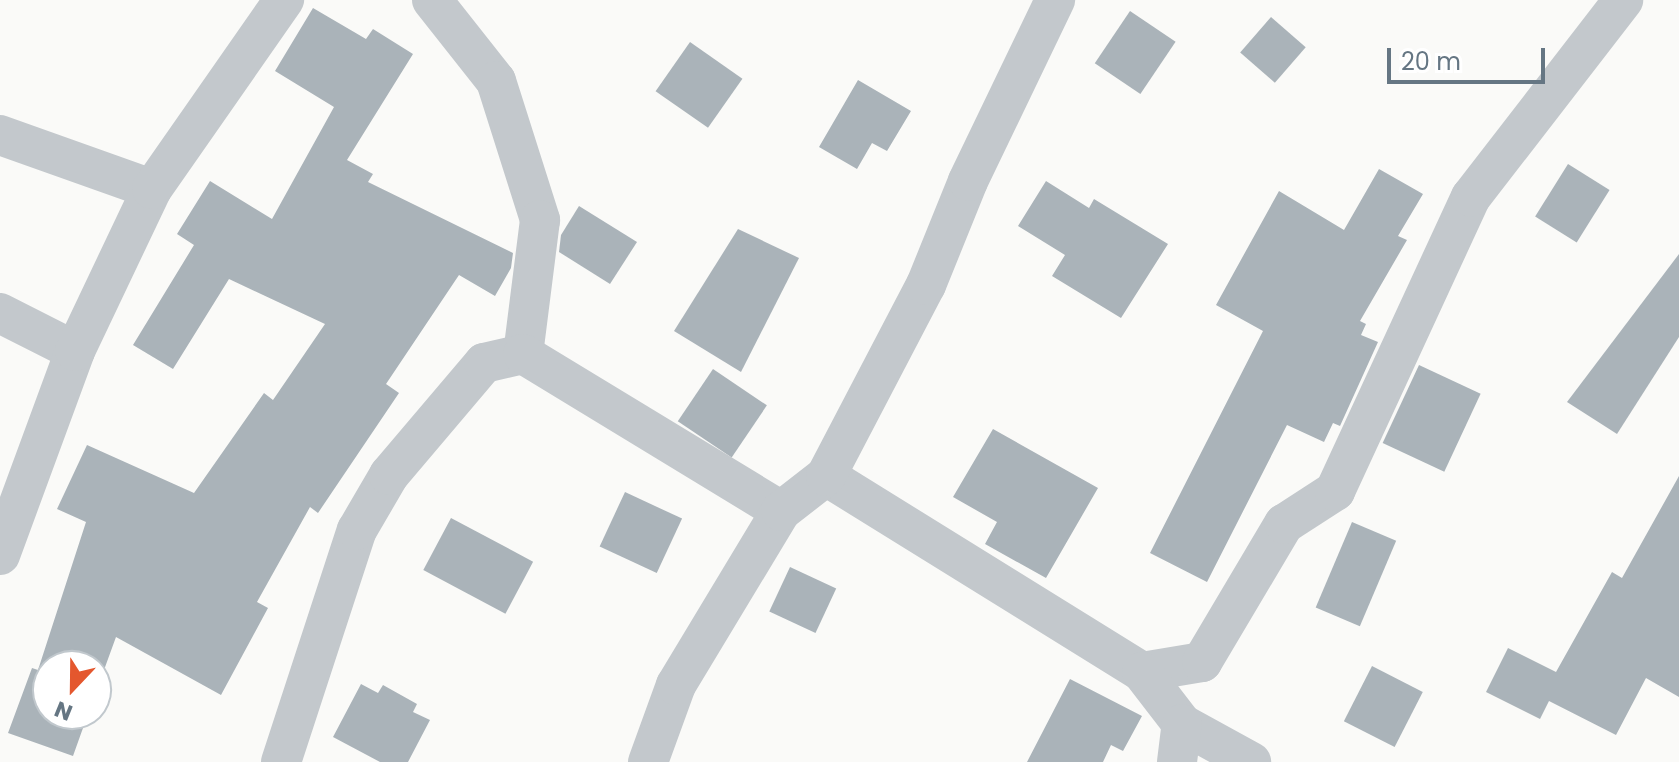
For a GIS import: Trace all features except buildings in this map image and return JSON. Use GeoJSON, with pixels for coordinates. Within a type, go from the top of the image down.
{"type":"FeatureCollection","features":[{"type":"Feature","properties":{"kind":"street"},"geometry":{"type":"LineString","coordinates":[[0,555],[75,351],[152,189],[284,0]]}},
{"type":"Feature","properties":{"kind":"street"},"geometry":{"type":"LineString","coordinates":[[432,0],[496,81],[540,220],[523,354]]}},
{"type":"Feature","properties":{"kind":"street"},"geometry":{"type":"LineString","coordinates":[[648,762],[676,685],[781,511],[826,476],[926,285],[968,181],[1055,0]]}},
{"type":"Feature","properties":{"kind":"street"},"geometry":{"type":"LineString","coordinates":[[1142,672],[1202,662],[1284,524],[1335,491],[1471,197],[1623,0]]}},
{"type":"Feature","properties":{"kind":"street"},"geometry":{"type":"LineString","coordinates":[[0,135],[152,189]]}},
{"type":"Feature","properties":{"kind":"street"},"geometry":{"type":"LineString","coordinates":[[0,313],[75,351]]}},
{"type":"Feature","properties":{"kind":"street"},"geometry":{"type":"LineString","coordinates":[[281,762],[357,530],[381,489],[438,412],[484,363],[523,354],[781,511]]}},
{"type":"Feature","properties":{"kind":"street"},"geometry":{"type":"LineString","coordinates":[[826,476],[1142,672],[1179,743],[1251,762]]}}]}
